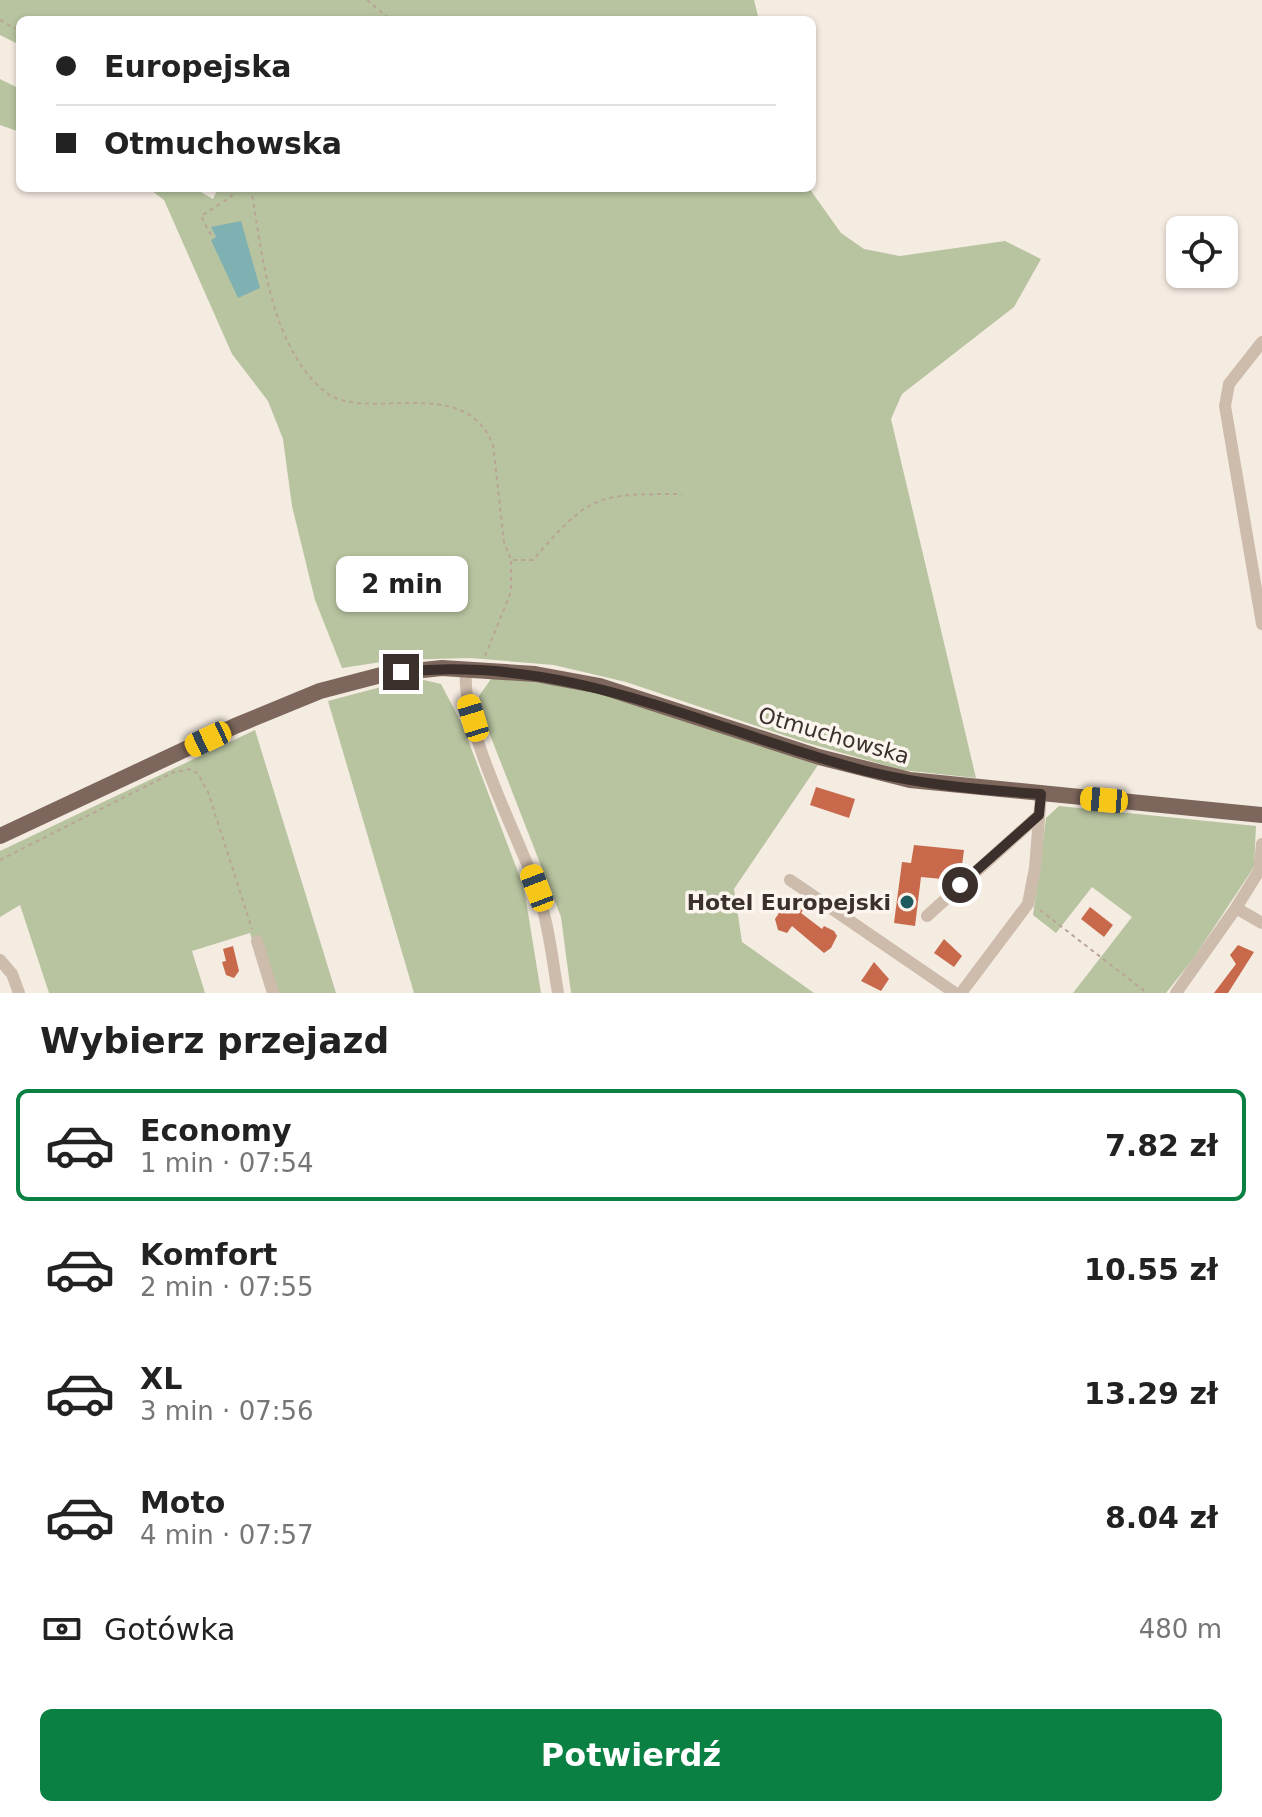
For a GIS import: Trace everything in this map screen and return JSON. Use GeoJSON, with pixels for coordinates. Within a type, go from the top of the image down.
{"type":"FeatureCollection","features":[{"type":"Feature","properties":{"kind":"main road","name":"Otmuchowska"},"geometry":{"type":"LineString","coordinates":[[0,836],[289,703],[341,684],[401,672],[474,669],[555,677],[600,686],[886,776],[1262,815]]}},
{"type":"Feature","properties":{"kind":"street"},"geometry":{"type":"LineString","coordinates":[[1262,342],[1229,384],[1225,406],[1262,624]]}},
{"type":"Feature","properties":{"kind":"street"},"geometry":{"type":"LineString","coordinates":[[474,669],[467,701],[537,888],[558,993]]}},
{"type":"Feature","properties":{"kind":"street"},"geometry":{"type":"LineString","coordinates":[[961,993],[1028,904],[1035,868],[1041,794]]}},
{"type":"Feature","properties":{"kind":"street"},"geometry":{"type":"LineString","coordinates":[[927,916],[1039,815]]}},
{"type":"Feature","properties":{"kind":"street"},"geometry":{"type":"LineString","coordinates":[[1176,993],[1259,871],[1262,844]]}},
{"type":"Feature","properties":{"kind":"street"},"geometry":{"type":"LineString","coordinates":[[790,880],[955,993]]}},
{"type":"Feature","properties":{"kind":"street"},"geometry":{"type":"LineString","coordinates":[[1236,908],[1262,923]]}},
{"type":"Feature","properties":{"kind":"street"},"geometry":{"type":"LineString","coordinates":[[257,941],[273,993]]}},
{"type":"Feature","properties":{"kind":"street"},"geometry":{"type":"LineString","coordinates":[[0,960],[12,974],[19,993]]}},
{"type":"Feature","properties":{"kind":"path"},"geometry":{"type":"LineString","coordinates":[[367,0],[386,16]]}},
{"type":"Feature","properties":{"kind":"path"},"geometry":{"type":"LineString","coordinates":[[211,235],[201,216],[231,197],[233,192]]}},
{"type":"Feature","properties":{"kind":"path"},"geometry":{"type":"LineString","coordinates":[[252,192],[279,318],[310,378],[326,393],[341,401],[427,403],[455,410],[476,421],[488,433],[493,445],[504,542],[511,560],[511,592],[474,669]]}},
{"type":"Feature","properties":{"kind":"path"},"geometry":{"type":"LineString","coordinates":[[511,560],[533,560],[569,519],[592,502],[633,494],[682,494]]}},
{"type":"Feature","properties":{"kind":"path"},"geometry":{"type":"LineString","coordinates":[[0,860],[174,772],[191,769],[198,774],[208,792],[241,903],[257,941]]}},
{"type":"Feature","properties":{"kind":"path"},"geometry":{"type":"LineString","coordinates":[[1028,904],[1042,911],[1147,993]]}},
{"type":"Feature","properties":{"kind":"green space"},"geometry":{"type":"Polygon","coordinates":[[[0,0],[754,0],[758,16],[16,16],[16,43],[0,35],[0,0]]]}},
{"type":"Feature","properties":{"kind":"green space"},"geometry":{"type":"Polygon","coordinates":[[[0,79],[16,87],[16,131],[0,125],[0,79]]]}},
{"type":"Feature","properties":{"kind":"green space"},"geometry":{"type":"Polygon","coordinates":[[[153,192],[201,192],[213,199],[216,192],[812,192],[841,233],[864,249],[900,256],[1005,241],[1041,259],[1014,307],[902,394],[891,419],[976,778],[902,770],[804,742],[626,682],[554,665],[470,658],[394,660],[342,668],[315,600],[292,506],[283,439],[268,401],[232,354],[164,200],[153,192]]]}},
{"type":"Feature","properties":{"kind":"green space"},"geometry":{"type":"Polygon","coordinates":[[[500,677],[590,690],[818,765],[734,889],[742,942],[814,993],[571,993],[561,917],[480,709],[479,696],[491,679],[500,677]]]}},
{"type":"Feature","properties":{"kind":"green space"},"geometry":{"type":"Polygon","coordinates":[[[424,680],[441,684],[462,724],[524,888],[541,993],[414,993],[328,701],[424,680]]]}},
{"type":"Feature","properties":{"kind":"green space"},"geometry":{"type":"Polygon","coordinates":[[[255,730],[336,993],[269,993],[250,933],[192,951],[205,993],[49,993],[20,905],[0,917],[0,851],[255,730]]]}},
{"type":"Feature","properties":{"kind":"green space"},"geometry":{"type":"Polygon","coordinates":[[[1059,806],[1256,826],[1254,867],[1193,959],[1166,993],[1073,993],[1132,917],[1092,887],[1056,933],[1033,915],[1046,818],[1059,806]]]}},
{"type":"Feature","properties":{"kind":"water"},"geometry":{"type":"Polygon","coordinates":[[[241,221],[260,288],[238,298],[211,240],[216,237],[211,227],[241,221]]]}},
{"type":"Feature","properties":{"kind":"building"},"geometry":{"type":"Polygon","coordinates":[[[816,787],[855,799],[849,818],[810,805],[816,787]]]}},
{"type":"Feature","properties":{"kind":"building","name":"Hotel Europejski"},"geometry":{"type":"Polygon","coordinates":[[[914,845],[964,850],[961,873],[953,880],[921,877],[915,926],[894,923],[902,862],[911,863],[914,845]]]}},
{"type":"Feature","properties":{"kind":"building"},"geometry":{"type":"Polygon","coordinates":[[[785,904],[793,910],[797,904],[804,909],[801,913],[822,929],[824,926],[834,931],[837,936],[831,948],[824,953],[792,926],[787,933],[778,930],[775,919],[785,904]]]}},
{"type":"Feature","properties":{"kind":"building"},"geometry":{"type":"Polygon","coordinates":[[[1090,907],[1113,925],[1104,937],[1081,919],[1090,907]]]}},
{"type":"Feature","properties":{"kind":"building"},"geometry":{"type":"Polygon","coordinates":[[[944,939],[962,956],[954,967],[934,953],[944,939]]]}},
{"type":"Feature","properties":{"kind":"building"},"geometry":{"type":"Polygon","coordinates":[[[1238,945],[1254,952],[1228,993],[1214,993],[1236,964],[1230,955],[1238,945]]]}},
{"type":"Feature","properties":{"kind":"building"},"geometry":{"type":"Polygon","coordinates":[[[233,946],[239,971],[234,978],[226,975],[222,962],[226,961],[223,949],[233,946]]]}},
{"type":"Feature","properties":{"kind":"building"},"geometry":{"type":"Polygon","coordinates":[[[874,962],[889,979],[881,991],[861,981],[874,962]]]}},
{"type":"Feature","properties":{"kind":"place","name":"Hotel Europejski"},"geometry":{"type":"Point","coordinates":[907,902]}},
{"type":"Feature","properties":{"kind":"route"},"geometry":{"type":"LineString","coordinates":[[401,672],[442,668],[482,669],[578,681],[886,776],[1041,794],[1039,815],[960,885]]}}]}
